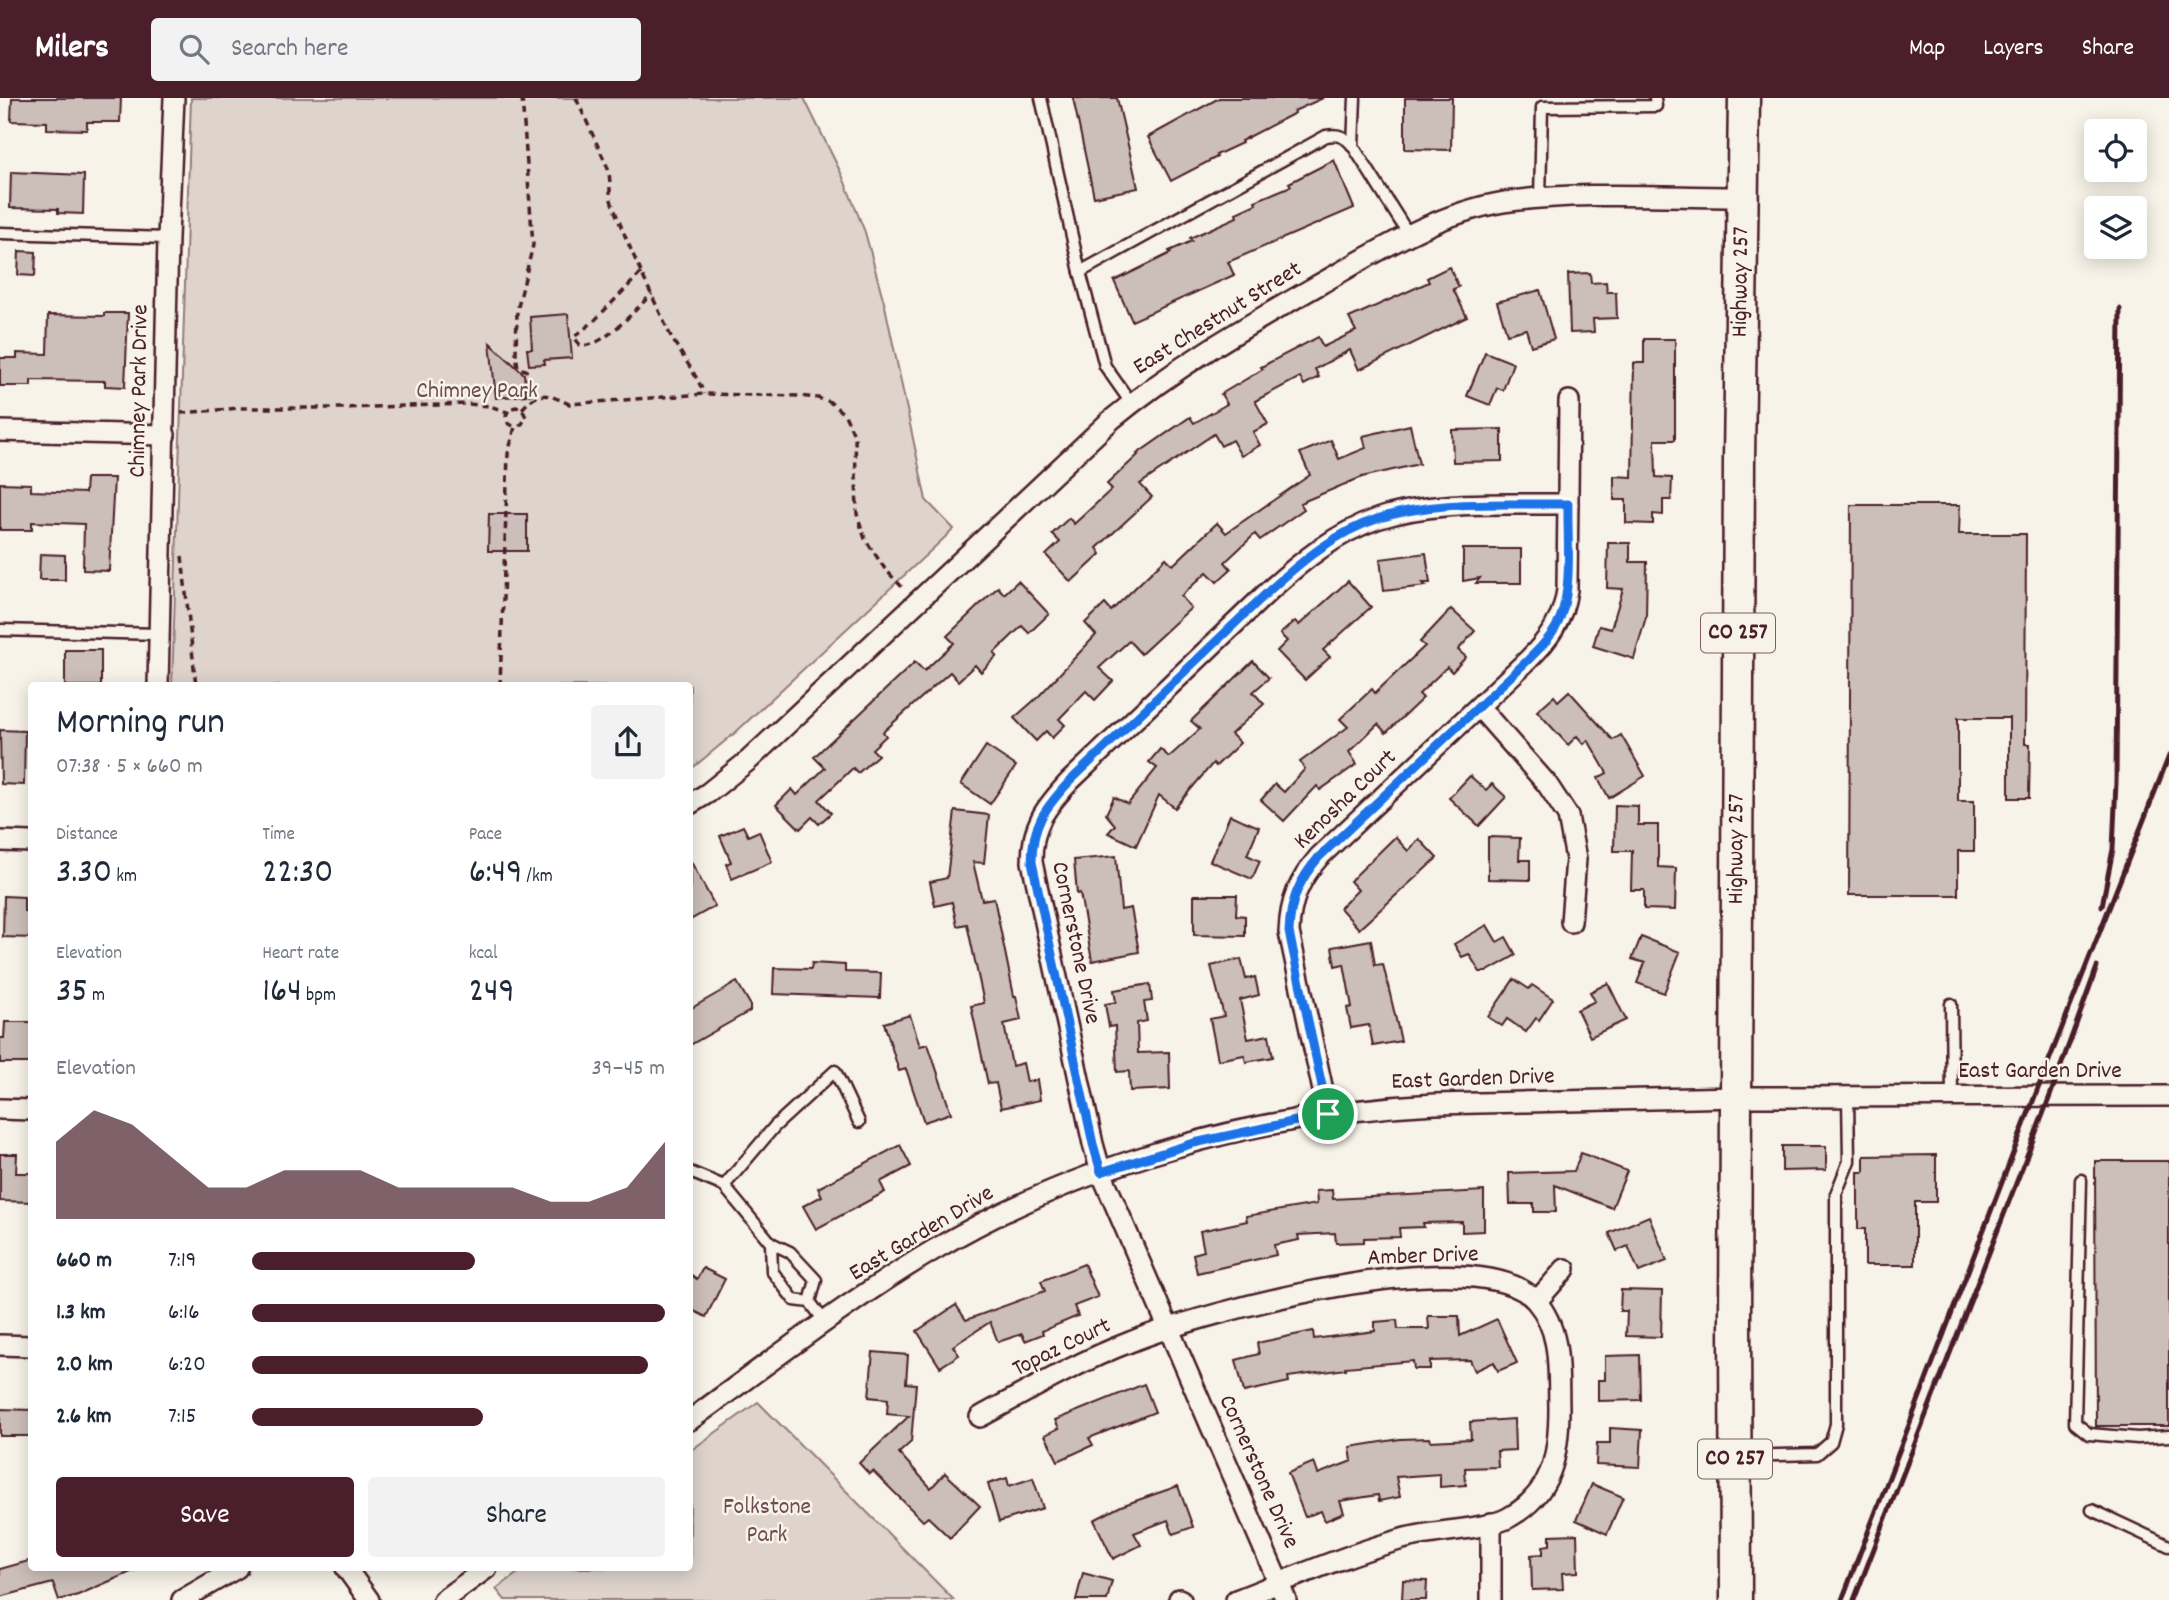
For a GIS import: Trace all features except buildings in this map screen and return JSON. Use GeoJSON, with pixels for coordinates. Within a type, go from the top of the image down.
{"type":"FeatureCollection","features":[{"type":"Feature","properties":{"kind":"main road","name":"Highway 257"},"geometry":{"type":"LineString","coordinates":[[1736,1600],[1739,474],[1744,98]]}},
{"type":"Feature","properties":{"kind":"street","name":"Chimney Park Drive"},"geometry":{"type":"LineString","coordinates":[[158,682],[173,422],[168,238],[174,98]]}},
{"type":"Feature","properties":{"kind":"street","name":"East Chestnut Street"},"geometry":{"type":"LineString","coordinates":[[693,802],[749,760],[1131,403],[1213,345],[1409,235],[1466,211],[1503,202],[1540,199],[1744,197]]}},
{"type":"Feature","properties":{"kind":"street","name":"Kenosha Court"},"geometry":{"type":"LineString","coordinates":[[1328,1114],[1289,932],[1290,910],[1295,892],[1304,874],[1319,857],[1528,660],[1556,626],[1567,590],[1569,401]]}},
{"type":"Feature","properties":{"kind":"street"},"geometry":{"type":"LineString","coordinates":[[0,431],[173,422]]}},
{"type":"Feature","properties":{"kind":"street","name":"Cornerstone Drive"},"geometry":{"type":"LineString","coordinates":[[1283,1592],[1101,1172],[1032,862],[1032,843],[1039,818],[1070,781],[1301,562],[1327,544],[1355,528],[1393,514],[1450,506],[1568,504]]}},
{"type":"Feature","properties":{"kind":"street"},"geometry":{"type":"LineString","coordinates":[[1479,707],[1547,784],[1568,816],[1576,859],[1571,922]]}},
{"type":"Feature","properties":{"kind":"street"},"geometry":{"type":"LineString","coordinates":[[0,841],[28,842]]}},
{"type":"Feature","properties":{"kind":"street","name":"East Garden Drive"},"geometry":{"type":"LineString","coordinates":[[693,1418],[931,1251],[1061,1187],[1194,1143],[1328,1114],[1435,1104],[1737,1097],[2169,1096]]}},
{"type":"Feature","properties":{"kind":"street"},"geometry":{"type":"LineString","coordinates":[[0,1109],[28,1110]]}},
{"type":"Feature","properties":{"kind":"street"},"geometry":{"type":"LineString","coordinates":[[1236,1600],[1283,1592],[1399,1539],[1508,1518],[1529,1502],[1545,1483],[1555,1460],[1559,1438],[1558,1357],[1551,1324],[1537,1301],[1566,1269]]}},
{"type":"Feature","properties":{"kind":"street","name":"Amber Drive"},"geometry":{"type":"LineString","coordinates":[[1168,1328],[1267,1300],[1374,1282],[1442,1276],[1488,1278],[1513,1286],[1537,1301]]}},
{"type":"Feature","properties":{"kind":"street","name":"Topaz Court"},"geometry":{"type":"LineString","coordinates":[[980,1417],[1095,1357],[1168,1328]]}},
{"type":"Feature","properties":{"kind":"street"},"geometry":{"type":"LineString","coordinates":[[0,1345],[28,1346]]}},
{"type":"Feature","properties":{"kind":"street"},"geometry":{"type":"LineString","coordinates":[[1491,1523],[1491,1600]]}},
{"type":"Feature","properties":{"kind":"street"},"geometry":{"type":"LineString","coordinates":[[182,1600],[232,1571]]}},
{"type":"Feature","properties":{"kind":"street"},"geometry":{"type":"LineString","coordinates":[[348,1571],[369,1600]]}},
{"type":"Feature","properties":{"kind":"street"},"geometry":{"type":"LineString","coordinates":[[443,1600],[483,1571]]}},
{"type":"Feature","properties":{"kind":"lane"},"geometry":{"type":"LineString","coordinates":[[1041,98],[1080,272],[1105,366],[1131,403]]}},
{"type":"Feature","properties":{"kind":"lane"},"geometry":{"type":"LineString","coordinates":[[1353,146],[1355,98]]}},
{"type":"Feature","properties":{"kind":"lane"},"geometry":{"type":"LineString","coordinates":[[1540,199],[1542,107],[1602,102],[1656,102]]}},
{"type":"Feature","properties":{"kind":"lane"},"geometry":{"type":"LineString","coordinates":[[1080,272],[1326,136],[1346,138],[1353,146],[1409,235]]}},
{"type":"Feature","properties":{"kind":"lane"},"geometry":{"type":"LineString","coordinates":[[0,233],[168,238]]}},
{"type":"Feature","properties":{"kind":"lane"},"geometry":{"type":"LineString","coordinates":[[0,629],[159,634]]}},
{"type":"Feature","properties":{"kind":"lane"},"geometry":{"type":"LineString","coordinates":[[1951,1004],[1952,1097]]}},
{"type":"Feature","properties":{"kind":"lane"},"geometry":{"type":"LineString","coordinates":[[724,1186],[775,1126],[835,1070],[859,1122]]}},
{"type":"Feature","properties":{"kind":"lane"},"geometry":{"type":"LineString","coordinates":[[1735,1456],[1817,1454],[1831,1443],[1836,1424],[1836,1194],[1849,1161],[1848,1097]]}},
{"type":"Feature","properties":{"kind":"lane"},"geometry":{"type":"LineString","coordinates":[[693,1173],[724,1186],[771,1243],[790,1252],[816,1280],[810,1302]]}},
{"type":"Feature","properties":{"kind":"lane"},"geometry":{"type":"LineString","coordinates":[[2081,1180],[2075,1423],[2089,1433],[2138,1438],[2169,1436]]}},
{"type":"Feature","properties":{"kind":"lane"},"geometry":{"type":"LineString","coordinates":[[771,1243],[772,1271],[794,1300],[810,1302],[825,1323]]}},
{"type":"Feature","properties":{"kind":"lane"},"geometry":{"type":"LineString","coordinates":[[2092,1510],[2169,1546]]}},
{"type":"Feature","properties":{"kind":"path"},"geometry":{"type":"LineString","coordinates":[[522,98],[533,245],[517,311],[516,352],[518,368],[526,370],[531,400]]}},
{"type":"Feature","properties":{"kind":"path"},"geometry":{"type":"LineString","coordinates":[[576,98],[607,166],[611,177],[611,201],[641,272],[668,331],[698,378],[704,394]]}},
{"type":"Feature","properties":{"kind":"path"},"geometry":{"type":"LineString","coordinates":[[641,272],[593,322],[574,337],[580,345],[591,345],[616,328],[652,294]]}},
{"type":"Feature","properties":{"kind":"path"},"geometry":{"type":"LineString","coordinates":[[522,410],[531,400],[542,395],[552,396],[569,404],[704,394],[818,398],[839,408],[851,425],[855,437],[855,501],[865,539],[885,569],[916,602]]}},
{"type":"Feature","properties":{"kind":"path"},"geometry":{"type":"LineString","coordinates":[[173,422],[240,408],[468,404],[490,406],[507,412],[516,407],[522,410],[525,421],[515,427],[508,454],[500,682]]}},
{"type":"Feature","properties":{"kind":"path"},"geometry":{"type":"LineString","coordinates":[[507,412],[508,423],[515,427]]}},
{"type":"Feature","properties":{"kind":"path"},"geometry":{"type":"LineString","coordinates":[[181,556],[187,587],[196,682]]}},
{"type":"Feature","properties":{"kind":"green space","name":"Chimney Park"},"geometry":{"type":"Polygon","coordinates":[[[191,98],[804,98],[842,175],[865,232],[885,306],[926,500],[954,529],[736,732],[693,768],[693,682],[172,682],[191,98]]]}},
{"type":"Feature","properties":{"kind":"green space","name":"Folkstone Park"},"geometry":{"type":"Polygon","coordinates":[[[758,1402],[954,1600],[505,1600],[496,1589],[521,1571],[693,1571],[693,1449],[758,1402]]]}},
{"type":"Feature","properties":{"kind":"railway"},"geometry":{"type":"LineString","coordinates":[[2102,906],[2113,849],[2116,782],[2120,309]]}},
{"type":"Feature","properties":{"kind":"railway"},"geometry":{"type":"LineString","coordinates":[[1842,1600],[2035,1096],[2169,756]]}},
{"type":"Feature","properties":{"kind":"railway"},"geometry":{"type":"LineString","coordinates":[[1854,1600],[2050,1096],[2097,967]]}},
{"type":"Feature","properties":{"kind":"route"},"geometry":{"type":"LineString","coordinates":[[1568,504],[1567,590],[1556,626],[1546,642],[1319,857],[1304,874],[1295,892],[1290,910],[1289,932],[1328,1114],[1194,1143],[1101,1172],[1032,862],[1032,843],[1039,818],[1070,781],[1271,589],[1301,562],[1327,544],[1355,528],[1393,514],[1450,506],[1568,504]]}}]}
